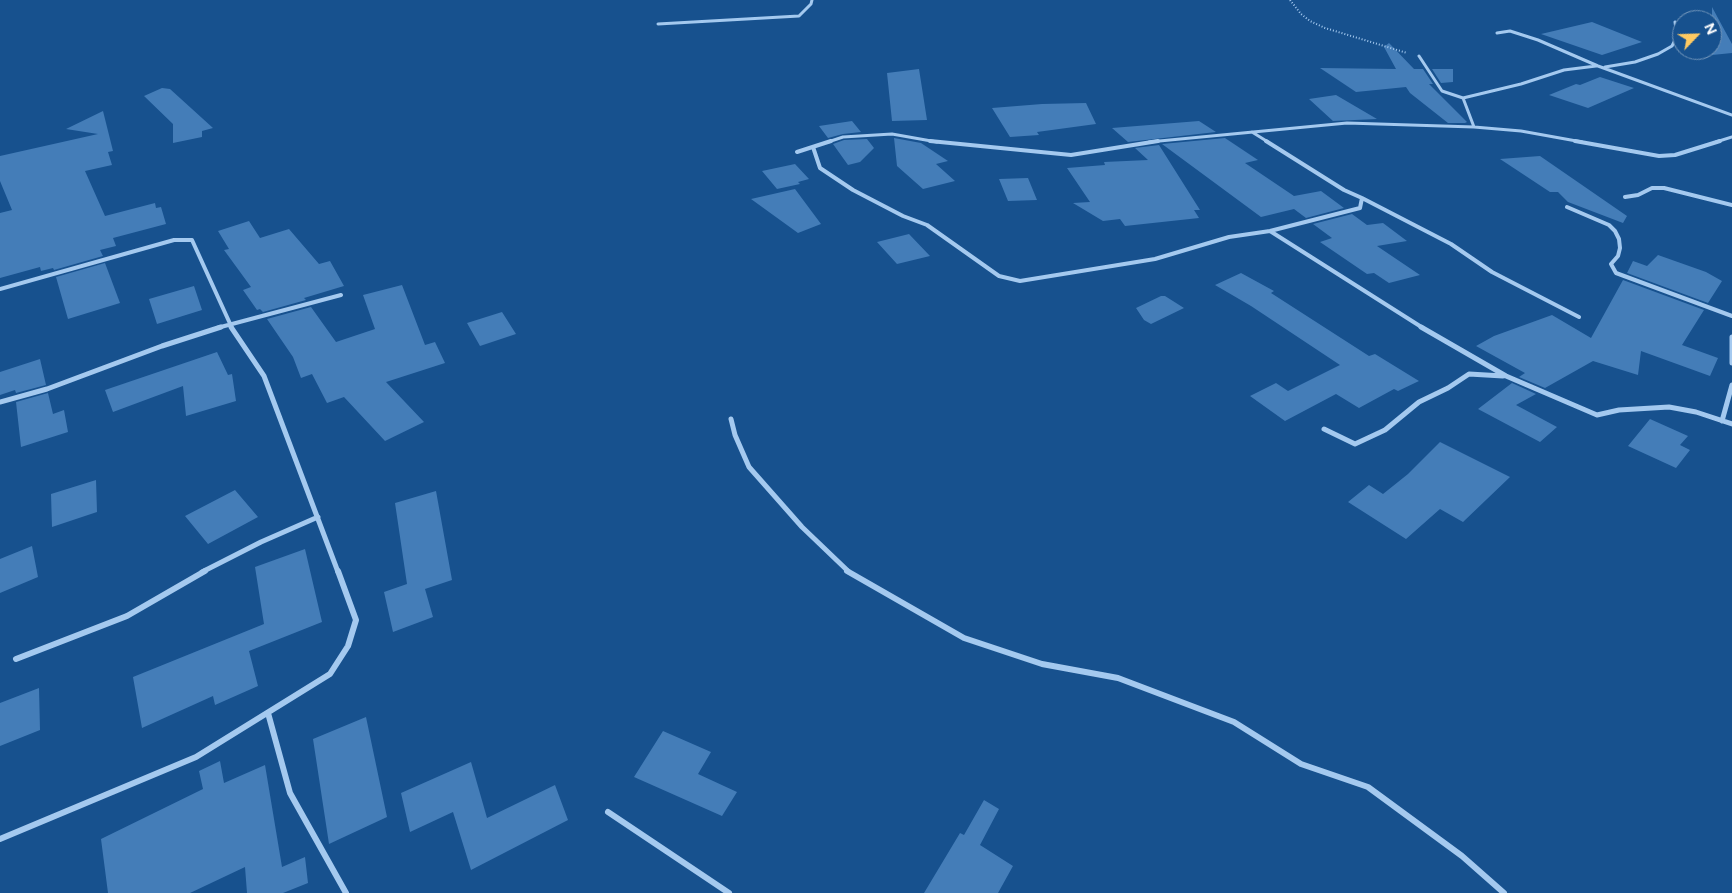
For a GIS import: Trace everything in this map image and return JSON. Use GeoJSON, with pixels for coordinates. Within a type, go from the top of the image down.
{"type":"FeatureCollection","features":[{"type":"Feature","properties":{"kind":"street"},"geometry":{"type":"LineString","coordinates":[[658,24],[799,16],[811,4],[812,0]]}},
{"type":"Feature","properties":{"kind":"street"},"geometry":{"type":"LineString","coordinates":[[1497,33],[1510,31],[1538,40],[1598,66],[1732,115]]}},
{"type":"Feature","properties":{"kind":"street"},"geometry":{"type":"LineString","coordinates":[[1419,57],[1442,90],[1463,98],[1521,84],[1564,70],[1598,66],[1614,67],[1658,54],[1672,46]]}},
{"type":"Feature","properties":{"kind":"street"},"geometry":{"type":"LineString","coordinates":[[1463,98],[1474,126]]}},
{"type":"Feature","properties":{"kind":"street"},"geometry":{"type":"LineString","coordinates":[[797,152],[843,137],[892,134],[943,144],[1071,154],[1155,140],[1348,123],[1474,126],[1521,131],[1659,156],[1675,155],[1732,137]]}},
{"type":"Feature","properties":{"kind":"street"},"geometry":{"type":"LineString","coordinates":[[1252,132],[1344,190],[1451,244],[1492,272],[1579,317]]}},
{"type":"Feature","properties":{"kind":"street"},"geometry":{"type":"LineString","coordinates":[[813,147],[820,168],[853,190],[903,216],[927,225],[1000,276],[1020,281],[1155,259],[1229,237],[1270,231],[1360,208],[1362,198]]}},
{"type":"Feature","properties":{"kind":"street"},"geometry":{"type":"LineString","coordinates":[[1625,197],[1638,196],[1652,188],[1664,188],[1732,205]]}},
{"type":"Feature","properties":{"kind":"street"},"geometry":{"type":"LineString","coordinates":[[1567,207],[1609,225],[1615,231],[1619,239],[1620,248],[1618,256],[1611,264],[1616,273],[1732,316]]}},
{"type":"Feature","properties":{"kind":"street"},"geometry":{"type":"LineString","coordinates":[[1270,231],[1406,318],[1506,376],[1597,416],[1619,410],[1669,407],[1696,412],[1732,424]]}},
{"type":"Feature","properties":{"kind":"street"},"geometry":{"type":"LineString","coordinates":[[0,289],[174,240],[189,238],[192,240],[229,324],[264,376],[356,620],[348,646],[330,674],[268,713],[196,757],[0,839]]}},
{"type":"Feature","properties":{"kind":"street"},"geometry":{"type":"LineString","coordinates":[[0,402],[46,389],[162,346],[229,324],[341,294]]}},
{"type":"Feature","properties":{"kind":"street"},"geometry":{"type":"LineString","coordinates":[[1732,337],[1732,363]]}},
{"type":"Feature","properties":{"kind":"street"},"geometry":{"type":"LineString","coordinates":[[1324,429],[1354,444],[1385,430],[1419,402],[1448,388],[1469,374],[1506,376]]}},
{"type":"Feature","properties":{"kind":"street"},"geometry":{"type":"LineString","coordinates":[[1722,421],[1732,385]]}},
{"type":"Feature","properties":{"kind":"street"},"geometry":{"type":"LineString","coordinates":[[731,419],[735,435],[749,467],[802,527],[845,570],[964,638],[1042,664],[1118,678],[1234,722],[1301,764],[1368,787],[1462,856],[1504,893]]}},
{"type":"Feature","properties":{"kind":"street"},"geometry":{"type":"LineString","coordinates":[[16,659],[127,616],[212,567],[261,542],[318,517]]}},
{"type":"Feature","properties":{"kind":"street"},"geometry":{"type":"LineString","coordinates":[[268,713],[290,793],[346,893]]}},
{"type":"Feature","properties":{"kind":"street"},"geometry":{"type":"LineString","coordinates":[[608,812],[729,893]]}},
{"type":"Feature","properties":{"kind":"path"},"geometry":{"type":"LineString","coordinates":[[1290,0],[1310,21],[1325,28],[1389,46],[1419,57]]}},
{"type":"Feature","properties":{"kind":"building"},"geometry":{"type":"Polygon","coordinates":[[[1592,22],[1642,42],[1602,55],[1541,34],[1592,22]]]}},
{"type":"Feature","properties":{"kind":"building"},"geometry":{"type":"Polygon","coordinates":[[[1722,26],[1732,44],[1732,53],[1722,54],[1722,26]]]}},
{"type":"Feature","properties":{"kind":"building"},"geometry":{"type":"Polygon","coordinates":[[[1389,43],[1414,69],[1423,69],[1433,84],[1429,84],[1467,122],[1448,123],[1410,93],[1406,87],[1356,92],[1320,68],[1396,69],[1384,47],[1389,43]]]}},
{"type":"Feature","properties":{"kind":"building"},"geometry":{"type":"Polygon","coordinates":[[[919,69],[927,120],[892,121],[887,73],[919,69]]]}},
{"type":"Feature","properties":{"kind":"building"},"geometry":{"type":"Polygon","coordinates":[[[1432,69],[1453,69],[1453,82],[1441,83],[1432,69]]]}},
{"type":"Feature","properties":{"kind":"building"},"geometry":{"type":"Polygon","coordinates":[[[1600,77],[1634,88],[1588,108],[1549,95],[1576,84],[1580,85],[1600,77]]]}},
{"type":"Feature","properties":{"kind":"building"},"geometry":{"type":"Polygon","coordinates":[[[162,88],[170,89],[213,128],[202,131],[202,137],[173,143],[173,124],[144,96],[162,88]]]}},
{"type":"Feature","properties":{"kind":"building"},"geometry":{"type":"Polygon","coordinates":[[[1336,95],[1377,119],[1333,121],[1309,99],[1336,95]]]}},
{"type":"Feature","properties":{"kind":"building"},"geometry":{"type":"Polygon","coordinates":[[[1086,103],[1096,124],[1037,132],[1039,135],[1010,137],[992,108],[1042,104],[1086,103]]]}},
{"type":"Feature","properties":{"kind":"building"},"geometry":{"type":"Polygon","coordinates":[[[103,111],[113,151],[108,152],[112,165],[85,171],[105,216],[155,203],[156,208],[161,207],[166,224],[113,238],[116,246],[100,250],[103,256],[54,270],[53,268],[41,271],[40,267],[0,278],[0,213],[12,210],[0,181],[0,156],[98,134],[66,129],[103,111]]]}},
{"type":"Feature","properties":{"kind":"building"},"geometry":{"type":"Polygon","coordinates":[[[852,121],[861,132],[828,138],[819,126],[852,121]]]}},
{"type":"Feature","properties":{"kind":"building"},"geometry":{"type":"Polygon","coordinates":[[[1199,121],[1216,132],[1128,142],[1112,128],[1199,121]]]}},
{"type":"Feature","properties":{"kind":"building"},"geometry":{"type":"Polygon","coordinates":[[[894,138],[921,143],[948,161],[936,164],[955,181],[923,189],[897,166],[894,138]]]}},
{"type":"Feature","properties":{"kind":"building"},"geometry":{"type":"Polygon","coordinates":[[[1225,138],[1258,160],[1245,163],[1294,196],[1321,191],[1344,208],[1306,218],[1294,209],[1261,217],[1162,144],[1225,138]]]}},
{"type":"Feature","properties":{"kind":"building"},"geometry":{"type":"Polygon","coordinates":[[[867,139],[874,148],[860,162],[848,165],[833,144],[844,140],[867,139]]]}},
{"type":"Feature","properties":{"kind":"building"},"geometry":{"type":"Polygon","coordinates":[[[1159,145],[1200,210],[1194,210],[1199,218],[1125,226],[1120,219],[1103,221],[1073,203],[1090,202],[1067,168],[1105,165],[1104,162],[1148,160],[1135,148],[1159,145]]]}},
{"type":"Feature","properties":{"kind":"building"},"geometry":{"type":"Polygon","coordinates":[[[1540,156],[1627,216],[1623,223],[1568,202],[1558,192],[1550,192],[1500,159],[1540,156]]]}},
{"type":"Feature","properties":{"kind":"building"},"geometry":{"type":"Polygon","coordinates":[[[795,164],[809,179],[798,182],[800,184],[777,189],[762,171],[795,164]]]}},
{"type":"Feature","properties":{"kind":"building"},"geometry":{"type":"Polygon","coordinates":[[[1028,178],[1037,200],[1008,201],[999,179],[1028,178]]]}},
{"type":"Feature","properties":{"kind":"building"},"geometry":{"type":"Polygon","coordinates":[[[795,189],[821,224],[798,233],[751,199],[795,189]]]}},
{"type":"Feature","properties":{"kind":"building"},"geometry":{"type":"Polygon","coordinates":[[[1352,214],[1367,225],[1383,223],[1407,241],[1377,246],[1420,275],[1389,283],[1374,273],[1367,274],[1320,242],[1332,238],[1313,224],[1352,214]]]}},
{"type":"Feature","properties":{"kind":"building"},"geometry":{"type":"Polygon","coordinates":[[[249,221],[260,238],[289,229],[319,264],[330,261],[344,286],[304,298],[306,300],[263,312],[260,309],[257,310],[243,290],[251,287],[224,250],[229,249],[218,231],[249,221]]]}},
{"type":"Feature","properties":{"kind":"building"},"geometry":{"type":"Polygon","coordinates":[[[909,234],[930,256],[897,264],[877,242],[909,234]]]}},
{"type":"Feature","properties":{"kind":"building"},"geometry":{"type":"Polygon","coordinates":[[[1658,255],[1706,272],[1722,281],[1708,303],[1627,273],[1633,261],[1647,266],[1658,255]]]}},
{"type":"Feature","properties":{"kind":"building"},"geometry":{"type":"Polygon","coordinates":[[[105,263],[120,303],[68,319],[56,277],[105,263]]]}},
{"type":"Feature","properties":{"kind":"building"},"geometry":{"type":"Polygon","coordinates":[[[1241,273],[1274,291],[1271,293],[1369,356],[1375,354],[1419,381],[1398,391],[1394,389],[1359,408],[1336,394],[1285,421],[1250,396],[1276,383],[1288,391],[1340,365],[1251,306],[1215,285],[1241,273]]]}},
{"type":"Feature","properties":{"kind":"building"},"geometry":{"type":"Polygon","coordinates":[[[1623,280],[1704,310],[1682,345],[1718,358],[1710,376],[1641,351],[1638,375],[1593,361],[1545,388],[1519,377],[1525,373],[1476,346],[1494,336],[1552,315],[1591,338],[1623,280]]]}},
{"type":"Feature","properties":{"kind":"building"},"geometry":{"type":"Polygon","coordinates":[[[402,285],[425,345],[435,342],[445,363],[386,382],[424,422],[385,441],[344,397],[327,403],[312,374],[301,378],[293,357],[267,319],[311,307],[336,342],[375,329],[363,295],[402,285]]]}},
{"type":"Feature","properties":{"kind":"building"},"geometry":{"type":"Polygon","coordinates":[[[194,286],[202,310],[157,324],[149,299],[194,286]]]}},
{"type":"Feature","properties":{"kind":"building"},"geometry":{"type":"Polygon","coordinates":[[[1161,296],[1165,296],[1184,308],[1151,324],[1144,320],[1136,308],[1161,296]]]}},
{"type":"Feature","properties":{"kind":"building"},"geometry":{"type":"Polygon","coordinates":[[[502,312],[516,334],[480,346],[467,323],[502,312]]]}},
{"type":"Feature","properties":{"kind":"building"},"geometry":{"type":"Polygon","coordinates":[[[217,352],[228,375],[232,374],[236,401],[186,416],[183,386],[113,412],[105,390],[217,352]]]}},
{"type":"Feature","properties":{"kind":"building"},"geometry":{"type":"Polygon","coordinates":[[[40,359],[46,385],[16,393],[15,390],[0,395],[0,372],[40,359]]]}},
{"type":"Feature","properties":{"kind":"building"},"geometry":{"type":"Polygon","coordinates":[[[1512,383],[1536,394],[1516,405],[1557,427],[1540,442],[1478,409],[1512,383]]]}},
{"type":"Feature","properties":{"kind":"building"},"geometry":{"type":"Polygon","coordinates":[[[48,393],[53,414],[64,410],[68,432],[21,447],[16,402],[48,393]]]}},
{"type":"Feature","properties":{"kind":"building"},"geometry":{"type":"Polygon","coordinates":[[[1650,419],[1688,436],[1680,445],[1690,450],[1676,468],[1628,446],[1650,419]]]}},
{"type":"Feature","properties":{"kind":"building"},"geometry":{"type":"Polygon","coordinates":[[[1440,442],[1510,477],[1463,522],[1440,509],[1406,539],[1348,502],[1369,485],[1383,494],[1408,474],[1440,442]]]}},
{"type":"Feature","properties":{"kind":"building"},"geometry":{"type":"Polygon","coordinates":[[[96,480],[97,512],[52,527],[51,494],[96,480]]]}},
{"type":"Feature","properties":{"kind":"building"},"geometry":{"type":"Polygon","coordinates":[[[235,490],[258,517],[208,544],[185,516],[235,490]]]}},
{"type":"Feature","properties":{"kind":"building"},"geometry":{"type":"Polygon","coordinates":[[[436,491],[452,580],[425,589],[433,617],[393,632],[384,592],[407,584],[395,503],[436,491]]]}},
{"type":"Feature","properties":{"kind":"building"},"geometry":{"type":"Polygon","coordinates":[[[32,546],[38,577],[0,593],[0,559],[32,546]]]}},
{"type":"Feature","properties":{"kind":"building"},"geometry":{"type":"Polygon","coordinates":[[[305,549],[322,622],[249,651],[258,686],[215,705],[213,696],[142,728],[133,677],[264,624],[255,567],[305,549]]]}},
{"type":"Feature","properties":{"kind":"building"},"geometry":{"type":"Polygon","coordinates":[[[39,688],[40,730],[0,746],[0,703],[39,688]]]}},
{"type":"Feature","properties":{"kind":"building"},"geometry":{"type":"Polygon","coordinates":[[[366,717],[387,817],[329,844],[313,739],[366,717]]]}},
{"type":"Feature","properties":{"kind":"building"},"geometry":{"type":"Polygon","coordinates":[[[663,731],[711,752],[698,774],[737,792],[722,816],[634,777],[663,731]]]}},
{"type":"Feature","properties":{"kind":"building"},"geometry":{"type":"Polygon","coordinates":[[[220,761],[224,783],[265,765],[282,867],[305,857],[308,883],[283,893],[247,893],[245,867],[190,893],[108,893],[101,839],[203,789],[199,771],[220,761]]]}},
{"type":"Feature","properties":{"kind":"building"},"geometry":{"type":"Polygon","coordinates":[[[471,762],[487,818],[555,785],[568,820],[471,870],[453,812],[410,832],[401,793],[471,762]]]}},
{"type":"Feature","properties":{"kind":"building"},"geometry":{"type":"Polygon","coordinates":[[[984,800],[999,809],[980,845],[1013,866],[998,893],[924,893],[960,833],[964,835],[984,800]]]}}]}
